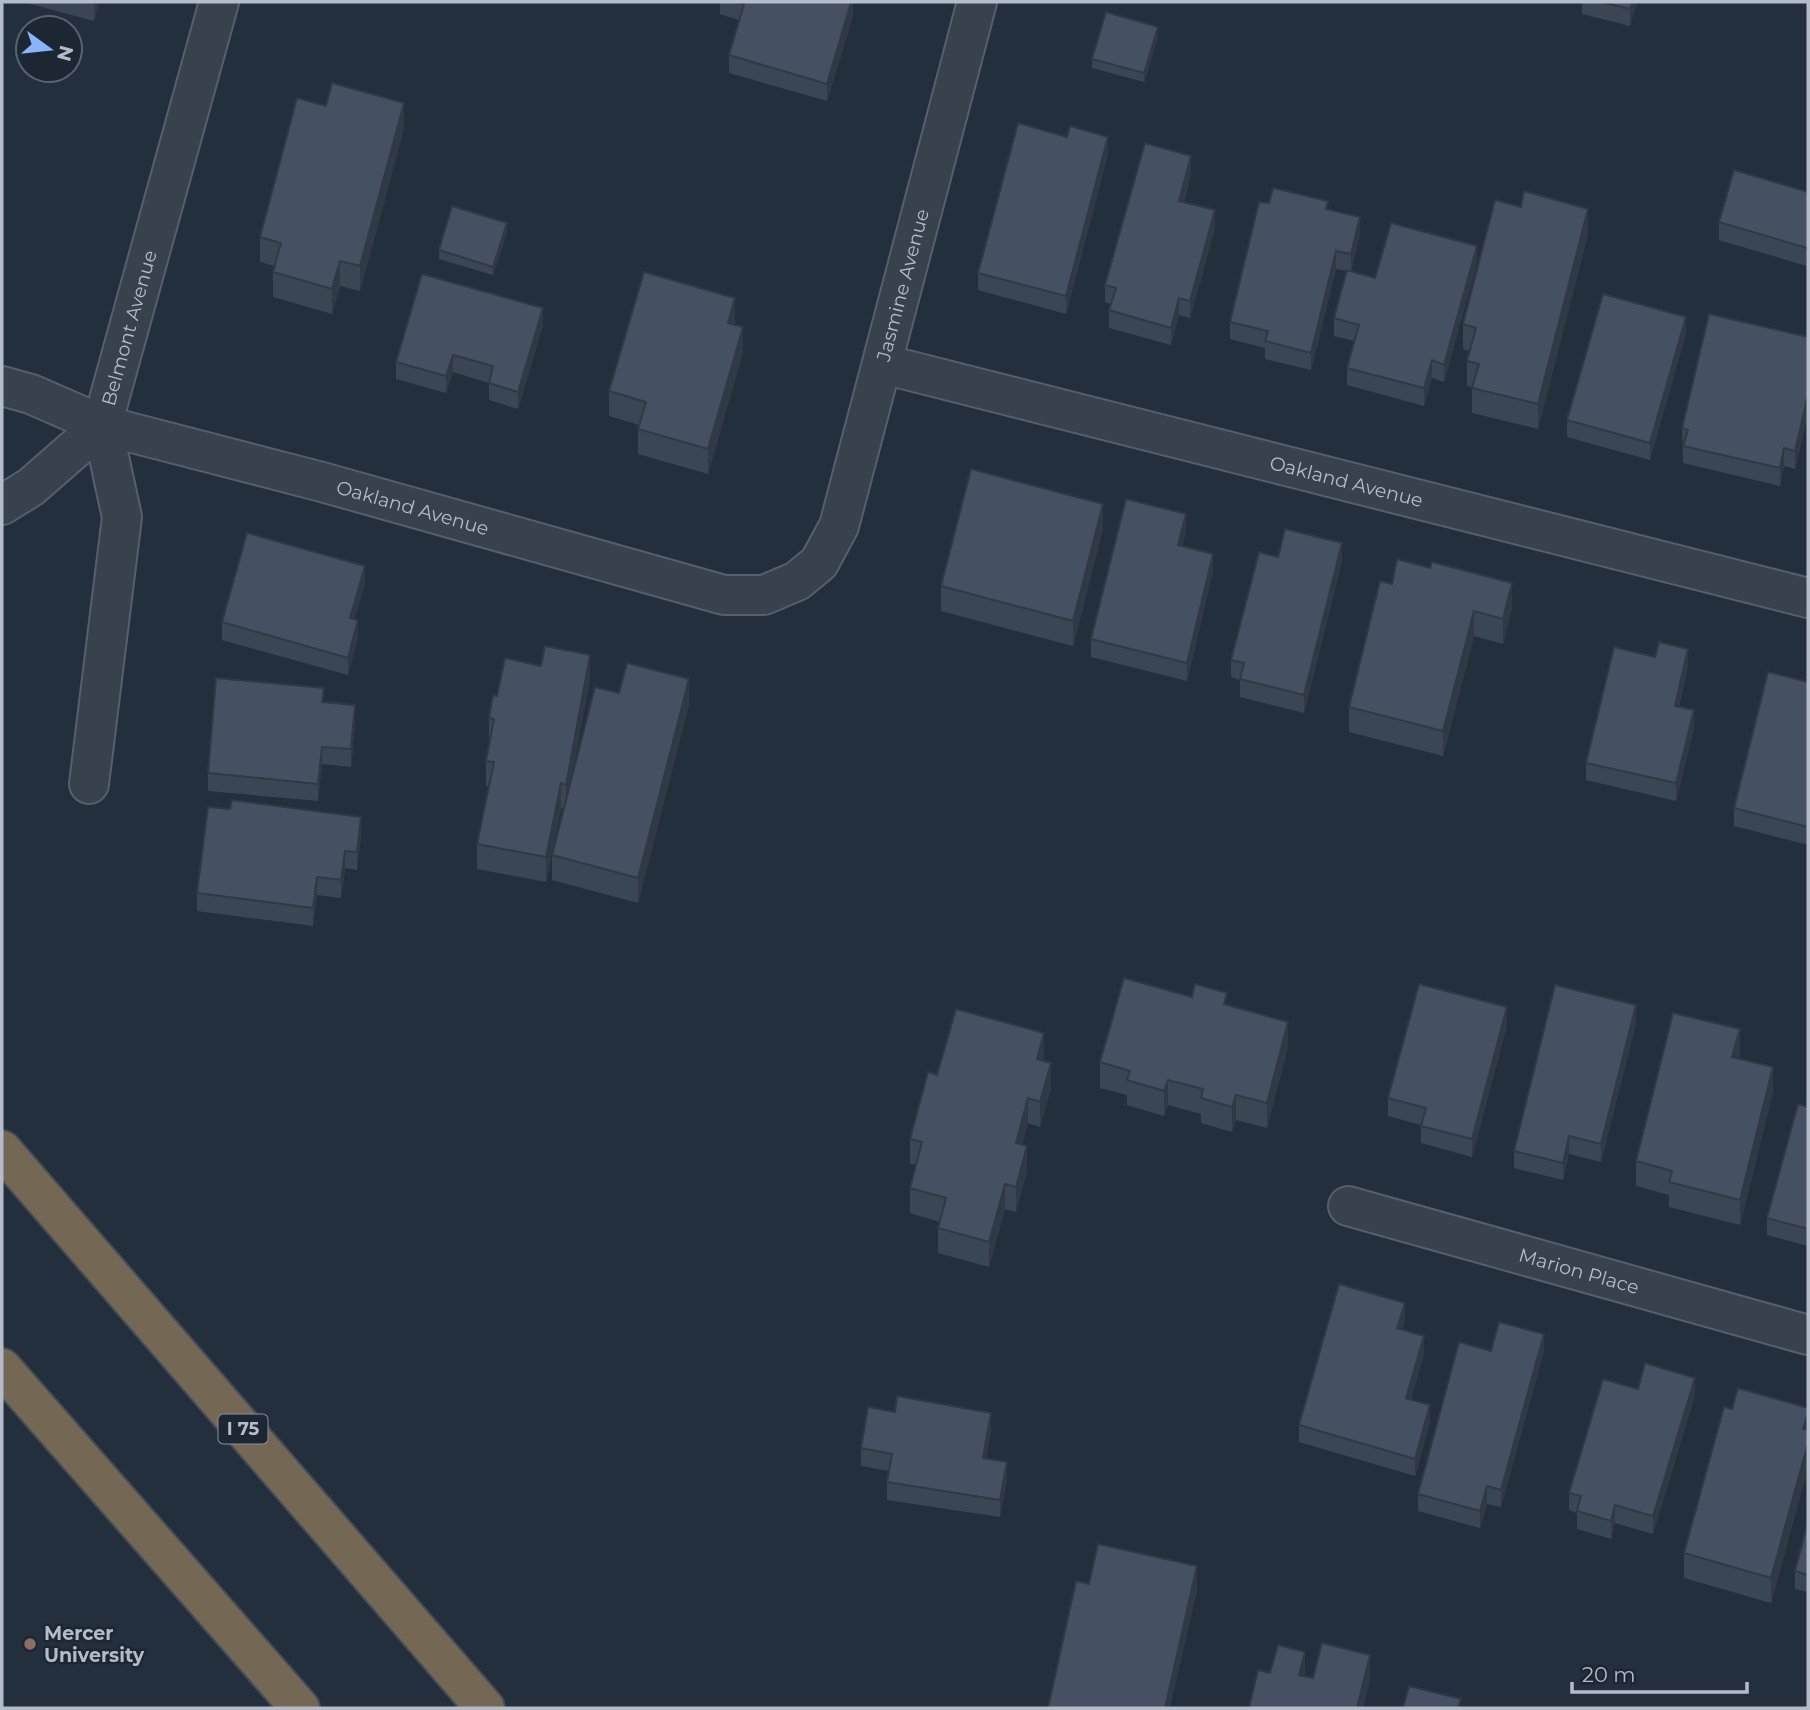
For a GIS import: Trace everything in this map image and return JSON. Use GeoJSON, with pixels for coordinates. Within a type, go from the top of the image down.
{"type":"FeatureCollection","features":[{"type":"Feature","properties":{"kind":"highway","name":"I 75"},"geometry":{"type":"LineString","coordinates":[[2,1150],[485,1708]]}},
{"type":"Feature","properties":{"kind":"highway"},"geometry":{"type":"LineString","coordinates":[[2,1368],[300,1708]]}},
{"type":"Feature","properties":{"kind":"street","name":"Belmont Avenue"},"geometry":{"type":"LineString","coordinates":[[89,785],[122,517],[102,425],[219,2]]}},
{"type":"Feature","properties":{"kind":"street","name":"Jasmine Avenue"},"geometry":{"type":"LineString","coordinates":[[819,564],[839,527],[977,2]]}},
{"type":"Feature","properties":{"kind":"street","name":"Oakland Avenue"},"geometry":{"type":"LineString","coordinates":[[883,364],[1808,598]]}},
{"type":"Feature","properties":{"kind":"street","name":"Oakland Avenue"},"geometry":{"type":"LineString","coordinates":[[2,386],[31,394],[102,425],[336,486],[724,595],[764,595],[797,581],[819,564]]}},
{"type":"Feature","properties":{"kind":"street"},"geometry":{"type":"LineString","coordinates":[[2,505],[31,487],[102,425]]}},
{"type":"Feature","properties":{"kind":"street","name":"Marion Place"},"geometry":{"type":"LineString","coordinates":[[1348,1206],[1808,1335]]}},
{"type":"Feature","properties":{"kind":"building"},"geometry":{"type":"Polygon","coordinates":[[[735,2],[851,2],[827,84],[729,55],[744,4],[735,2]]]}},
{"type":"Feature","properties":{"kind":"building"},"geometry":{"type":"Polygon","coordinates":[[[1601,2],[1632,2],[1630,9],[1601,2]]]}},
{"type":"Feature","properties":{"kind":"building"},"geometry":{"type":"Polygon","coordinates":[[[1106,12],[1158,27],[1144,73],[1092,59],[1106,12]]]}},
{"type":"Feature","properties":{"kind":"building"},"geometry":{"type":"Polygon","coordinates":[[[332,83],[404,103],[360,266],[340,261],[332,289],[273,272],[281,243],[260,237],[297,98],[326,106],[332,83]]]}},
{"type":"Feature","properties":{"kind":"building"},"geometry":{"type":"Polygon","coordinates":[[[1018,123],[1067,137],[1070,126],[1108,137],[1066,296],[978,273],[1018,123]]]}},
{"type":"Feature","properties":{"kind":"building"},"geometry":{"type":"Polygon","coordinates":[[[1145,143],[1191,156],[1179,201],[1215,210],[1190,301],[1179,298],[1171,328],[1109,310],[1116,288],[1105,285],[1145,143]]]}},
{"type":"Feature","properties":{"kind":"building"},"geometry":{"type":"Polygon","coordinates":[[[1734,170],[1808,192],[1807,248],[1719,222],[1734,170]]]}},
{"type":"Feature","properties":{"kind":"building"},"geometry":{"type":"Polygon","coordinates":[[[1273,188],[1328,201],[1326,209],[1360,217],[1351,254],[1336,251],[1311,353],[1265,341],[1268,331],[1230,322],[1259,202],[1269,203],[1273,188]]]}},
{"type":"Feature","properties":{"kind":"building"},"geometry":{"type":"Polygon","coordinates":[[[1524,191],[1588,209],[1538,404],[1472,388],[1479,364],[1467,361],[1476,328],[1463,324],[1495,200],[1521,207],[1524,191]]]}},
{"type":"Feature","properties":{"kind":"building"},"geometry":{"type":"Polygon","coordinates":[[[452,206],[507,223],[493,267],[439,250],[452,206]]]}},
{"type":"Feature","properties":{"kind":"building"},"geometry":{"type":"Polygon","coordinates":[[[1391,223],[1477,246],[1444,365],[1432,360],[1424,388],[1347,368],[1359,325],[1334,318],[1347,270],[1375,278],[1391,223]]]}},
{"type":"Feature","properties":{"kind":"building"},"geometry":{"type":"Polygon","coordinates":[[[644,272],[735,298],[728,323],[743,327],[708,449],[638,429],[646,402],[609,391],[644,272]]]}},
{"type":"Feature","properties":{"kind":"building"},"geometry":{"type":"Polygon","coordinates":[[[422,274],[543,308],[518,392],[489,383],[493,366],[453,355],[446,376],[396,362],[422,274]]]}},
{"type":"Feature","properties":{"kind":"building"},"geometry":{"type":"Polygon","coordinates":[[[1603,294],[1686,317],[1650,443],[1567,420],[1603,294]]]}},
{"type":"Feature","properties":{"kind":"building"},"geometry":{"type":"Polygon","coordinates":[[[1709,314],[1808,337],[1808,395],[1795,451],[1784,448],[1780,468],[1683,446],[1688,430],[1682,428],[1709,314]]]}},
{"type":"Feature","properties":{"kind":"building"},"geometry":{"type":"Polygon","coordinates":[[[971,469],[1103,504],[1073,621],[941,586],[971,469]]]}},
{"type":"Feature","properties":{"kind":"building"},"geometry":{"type":"Polygon","coordinates":[[[1126,499],[1186,514],[1178,545],[1213,554],[1187,663],[1091,639],[1126,499]]]}},
{"type":"Feature","properties":{"kind":"building"},"geometry":{"type":"Polygon","coordinates":[[[1285,529],[1342,543],[1304,695],[1240,679],[1244,663],[1231,660],[1259,552],[1278,557],[1285,529]]]}},
{"type":"Feature","properties":{"kind":"building"},"geometry":{"type":"Polygon","coordinates":[[[247,533],[365,566],[350,618],[358,620],[348,658],[222,622],[247,533]]]}},
{"type":"Feature","properties":{"kind":"building"},"geometry":{"type":"Polygon","coordinates":[[[1397,559],[1430,568],[1432,562],[1512,583],[1503,619],[1474,611],[1443,731],[1349,707],[1380,581],[1392,584],[1397,559]]]}},
{"type":"Feature","properties":{"kind":"building"},"geometry":{"type":"Polygon","coordinates":[[[1659,642],[1688,649],[1675,706],[1694,710],[1676,783],[1586,763],[1614,647],[1655,657],[1659,642]]]}},
{"type":"Feature","properties":{"kind":"building"},"geometry":{"type":"Polygon","coordinates":[[[545,646],[590,655],[566,785],[561,783],[546,857],[477,844],[494,762],[486,761],[494,719],[489,718],[505,658],[541,666],[545,646]]]}},
{"type":"Feature","properties":{"kind":"building"},"geometry":{"type":"Polygon","coordinates":[[[627,663],[689,679],[638,878],[552,855],[595,687],[619,693],[627,663]]]}},
{"type":"Feature","properties":{"kind":"building"},"geometry":{"type":"Polygon","coordinates":[[[1768,672],[1808,682],[1808,827],[1734,808],[1768,672]]]}},
{"type":"Feature","properties":{"kind":"building"},"geometry":{"type":"Polygon","coordinates":[[[216,678],[324,688],[322,702],[355,705],[351,749],[322,747],[318,784],[208,773],[216,678]]]}},
{"type":"Feature","properties":{"kind":"building"},"geometry":{"type":"Polygon","coordinates":[[[232,800],[361,817],[357,852],[345,851],[341,880],[317,877],[313,908],[197,893],[208,807],[230,809],[232,800]]]}},
{"type":"Feature","properties":{"kind":"building"},"geometry":{"type":"Polygon","coordinates":[[[1124,978],[1192,997],[1195,984],[1227,993],[1224,1004],[1288,1022],[1267,1103],[1236,1095],[1232,1107],[1201,1098],[1203,1089],[1168,1080],[1164,1091],[1127,1080],[1130,1071],[1100,1062],[1124,978]]]}},
{"type":"Feature","properties":{"kind":"building"},"geometry":{"type":"Polygon","coordinates":[[[1419,984],[1507,1007],[1472,1139],[1421,1126],[1426,1108],[1388,1098],[1419,984]]]}},
{"type":"Feature","properties":{"kind":"building"},"geometry":{"type":"Polygon","coordinates":[[[1555,985],[1636,1005],[1601,1144],[1569,1136],[1563,1163],[1514,1151],[1555,985]]]}},
{"type":"Feature","properties":{"kind":"building"},"geometry":{"type":"Polygon","coordinates":[[[956,1009],[1044,1033],[1037,1059],[1051,1063],[1040,1102],[1028,1098],[1016,1143],[1027,1146],[1016,1187],[1005,1184],[989,1242],[938,1228],[946,1198],[910,1188],[922,1142],[910,1139],[928,1072],[937,1075],[956,1009]]]}},
{"type":"Feature","properties":{"kind":"building"},"geometry":{"type":"Polygon","coordinates":[[[1673,1013],[1740,1029],[1732,1057],[1773,1067],[1740,1200],[1669,1182],[1672,1171],[1636,1161],[1673,1013]]]}},
{"type":"Feature","properties":{"kind":"building"},"geometry":{"type":"Polygon","coordinates":[[[1798,1104],[1808,1107],[1808,1229],[1767,1218],[1798,1104]]]}},
{"type":"Feature","properties":{"kind":"building"},"geometry":{"type":"Polygon","coordinates":[[[1339,1284],[1405,1303],[1397,1328],[1424,1336],[1406,1398],[1430,1405],[1415,1459],[1299,1425],[1339,1284]]]}},
{"type":"Feature","properties":{"kind":"building"},"geometry":{"type":"Polygon","coordinates":[[[1499,1322],[1544,1334],[1501,1490],[1487,1486],[1480,1511],[1418,1494],[1459,1342],[1491,1351],[1499,1322]]]}},
{"type":"Feature","properties":{"kind":"building"},"geometry":{"type":"Polygon","coordinates":[[[1645,1363],[1695,1378],[1653,1516],[1615,1505],[1611,1521],[1577,1511],[1581,1496],[1569,1493],[1603,1379],[1638,1389],[1645,1363]]]}},
{"type":"Feature","properties":{"kind":"building"},"geometry":{"type":"Polygon","coordinates":[[[1738,1388],[1808,1408],[1803,1429],[1808,1430],[1808,1443],[1771,1578],[1684,1553],[1724,1407],[1732,1409],[1738,1388]]]}},
{"type":"Feature","properties":{"kind":"building"},"geometry":{"type":"Polygon","coordinates":[[[897,1396],[991,1413],[983,1458],[1007,1462],[1000,1500],[887,1482],[892,1454],[861,1448],[868,1407],[895,1412],[897,1396]]]}},
{"type":"Feature","properties":{"kind":"building"},"geometry":{"type":"Polygon","coordinates":[[[1808,1522],[1808,1575],[1795,1571],[1808,1522]]]}},
{"type":"Feature","properties":{"kind":"building"},"geometry":{"type":"Polygon","coordinates":[[[1098,1544],[1197,1566],[1165,1708],[1048,1708],[1076,1581],[1089,1584],[1098,1544]]]}},
{"type":"Feature","properties":{"kind":"building"},"geometry":{"type":"Polygon","coordinates":[[[1322,1643],[1370,1655],[1357,1708],[1249,1708],[1258,1670],[1270,1673],[1278,1645],[1305,1652],[1299,1675],[1313,1678],[1322,1643]]]}},
{"type":"Feature","properties":{"kind":"building"},"geometry":{"type":"Polygon","coordinates":[[[1409,1686],[1461,1699],[1458,1708],[1403,1708],[1409,1686]]]}},
{"type":"Feature","properties":{"kind":"place","name":"Mercer University"},"geometry":{"type":"Point","coordinates":[30,1644]}}]}
